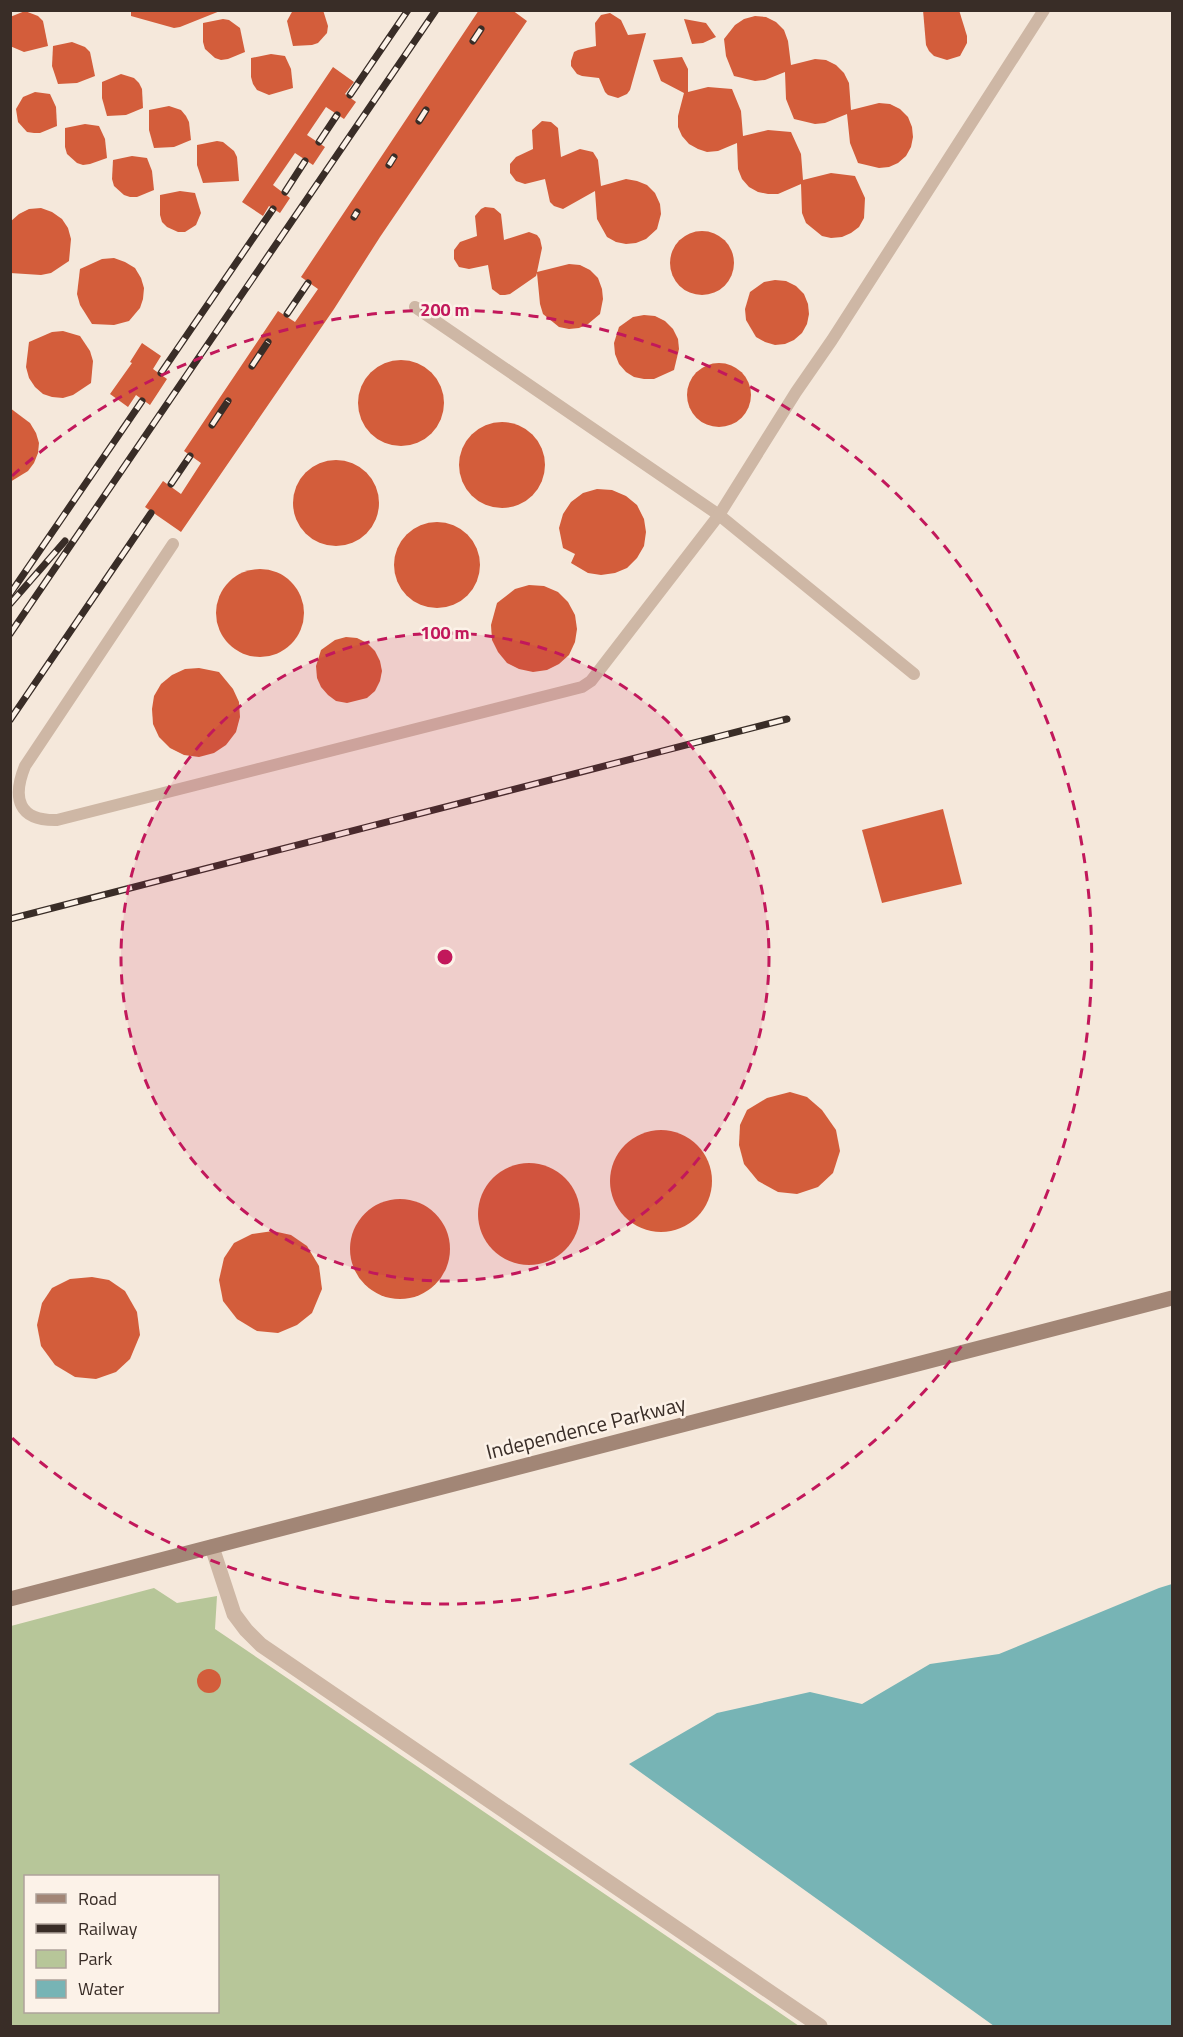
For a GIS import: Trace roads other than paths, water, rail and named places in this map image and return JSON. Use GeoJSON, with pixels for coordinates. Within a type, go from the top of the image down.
{"type":"FeatureCollection","features":[{"type":"Feature","properties":{"kind":"main road","name":"Independence Parkway"},"geometry":{"type":"LineString","coordinates":[[10,1599],[1173,1298]]}},
{"type":"Feature","properties":{"kind":"street"},"geometry":{"type":"LineString","coordinates":[[212,1546],[234,1614],[261,1645],[820,2026]]}},
{"type":"Feature","properties":{"kind":"lane"},"geometry":{"type":"LineString","coordinates":[[173,544],[25,766],[19,780],[18,794],[22,807],[30,816],[42,820],[57,820],[582,687],[591,681],[719,515],[796,392],[832,340],[1044,10]]}},
{"type":"Feature","properties":{"kind":"lane"},"geometry":{"type":"LineString","coordinates":[[415,307],[719,515],[914,674]]}},
{"type":"Feature","properties":{"kind":"water"},"geometry":{"type":"Polygon","coordinates":[[[1172,1584],[1172,2026],[994,2026],[629,1764],[717,1713],[810,1692],[862,1704],[930,1664],[999,1654],[1172,1584]]]}},
{"type":"Feature","properties":{"kind":"railway"},"geometry":{"type":"LineString","coordinates":[[350,95],[408,10]]}},
{"type":"Feature","properties":{"kind":"railway"},"geometry":{"type":"LineString","coordinates":[[10,634],[436,10]]}},
{"type":"Feature","properties":{"kind":"railway"},"geometry":{"type":"LineString","coordinates":[[473,41],[481,29]]}},
{"type":"Feature","properties":{"kind":"railway"},"geometry":{"type":"LineString","coordinates":[[419,121],[426,110]]}},
{"type":"Feature","properties":{"kind":"railway"},"geometry":{"type":"LineString","coordinates":[[319,142],[337,115]]}},
{"type":"Feature","properties":{"kind":"railway"},"geometry":{"type":"LineString","coordinates":[[389,165],[394,157]]}},
{"type":"Feature","properties":{"kind":"railway"},"geometry":{"type":"LineString","coordinates":[[285,192],[305,161]]}},
{"type":"Feature","properties":{"kind":"railway"},"geometry":{"type":"LineString","coordinates":[[161,373],[273,209]]}},
{"type":"Feature","properties":{"kind":"railway"},"geometry":{"type":"LineString","coordinates":[[354,217],[357,212]]}},
{"type":"Feature","properties":{"kind":"railway"},"geometry":{"type":"LineString","coordinates":[[287,314],[308,283]]}},
{"type":"Feature","properties":{"kind":"railway"},"geometry":{"type":"LineString","coordinates":[[252,366],[268,342]]}},
{"type":"Feature","properties":{"kind":"railway"},"geometry":{"type":"LineString","coordinates":[[10,594],[142,401]]}},
{"type":"Feature","properties":{"kind":"railway"},"geometry":{"type":"LineString","coordinates":[[212,425],[228,401]]}},
{"type":"Feature","properties":{"kind":"railway"},"geometry":{"type":"LineString","coordinates":[[171,484],[190,456]]}},
{"type":"Feature","properties":{"kind":"railway"},"geometry":{"type":"LineString","coordinates":[[10,720],[151,513]]}},
{"type":"Feature","properties":{"kind":"railway"},"geometry":{"type":"LineString","coordinates":[[10,604],[65,541]]}},
{"type":"Feature","properties":{"kind":"railway"},"geometry":{"type":"LineString","coordinates":[[10,919],[787,719]]}}]}
